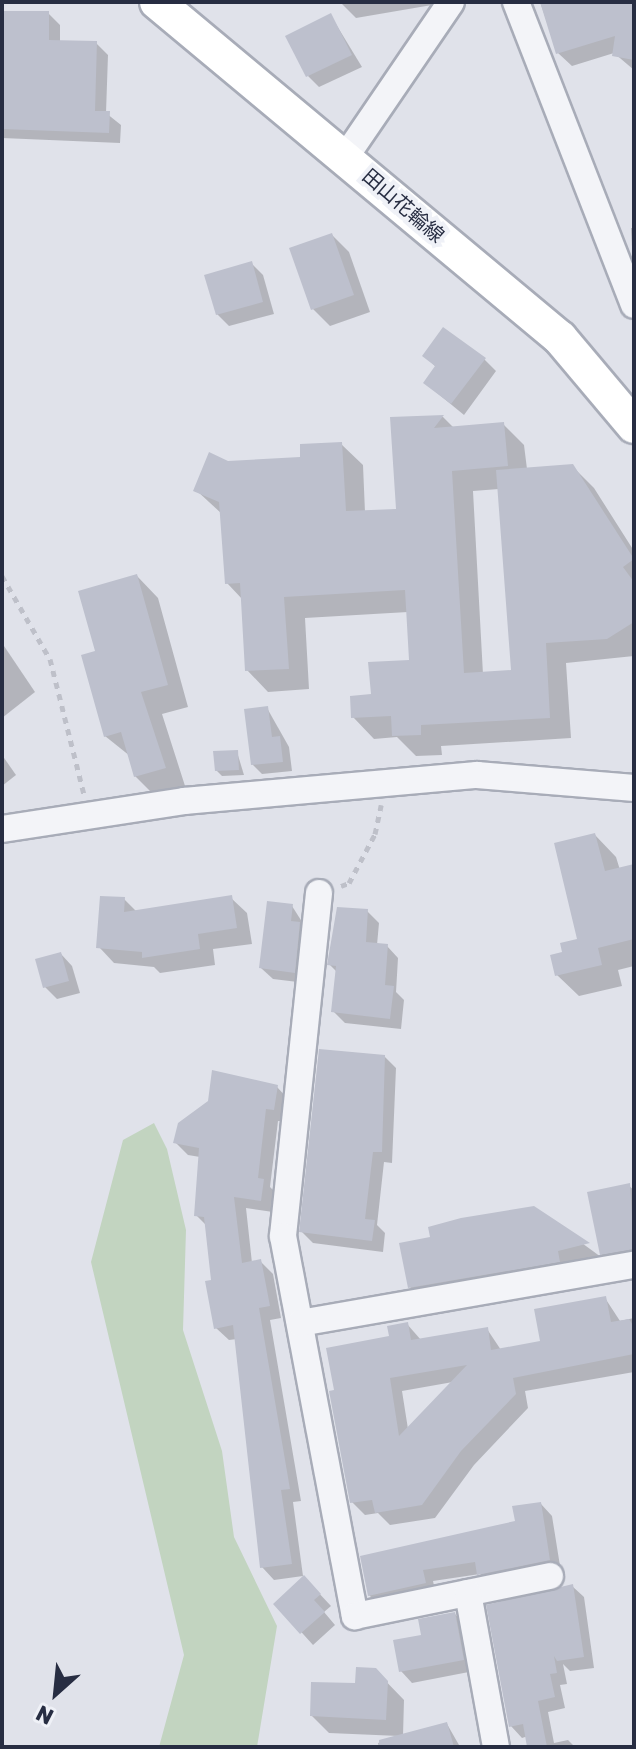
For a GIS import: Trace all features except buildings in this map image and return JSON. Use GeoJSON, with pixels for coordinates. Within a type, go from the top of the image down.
{"type":"FeatureCollection","features":[{"type":"Feature","properties":{"kind":"main road","name":"田山花輪線"},"geometry":{"type":"LineString","coordinates":[[157,2],[346,156],[560,338],[634,426]]}},
{"type":"Feature","properties":{"kind":"street"},"geometry":{"type":"LineString","coordinates":[[346,156],[451,2]]}},
{"type":"Feature","properties":{"kind":"street"},"geometry":{"type":"LineString","coordinates":[[516,2],[627,270],[634,305]]}},
{"type":"Feature","properties":{"kind":"street"},"geometry":{"type":"LineString","coordinates":[[2,829],[91,818],[184,801],[477,775],[634,788]]}},
{"type":"Feature","properties":{"kind":"street"},"geometry":{"type":"LineString","coordinates":[[319,893],[283,1236],[355,1616],[550,1576]]}},
{"type":"Feature","properties":{"kind":"street"},"geometry":{"type":"LineString","coordinates":[[300,1323],[634,1265]]}},
{"type":"Feature","properties":{"kind":"street"},"geometry":{"type":"LineString","coordinates":[[468,1593],[496,1747]]}},
{"type":"Feature","properties":{"kind":"path"},"geometry":{"type":"LineString","coordinates":[[2,576],[50,659],[91,818]]}},
{"type":"Feature","properties":{"kind":"path"},"geometry":{"type":"LineString","coordinates":[[319,893],[349,883],[375,834],[386,785]]}},
{"type":"Feature","properties":{"kind":"green space"},"geometry":{"type":"Polygon","coordinates":[[[154,1123],[167,1149],[186,1230],[183,1330],[222,1451],[234,1537],[277,1626],[257,1747],[159,1747],[184,1655],[91,1262],[123,1140],[154,1123]]]}}]}
